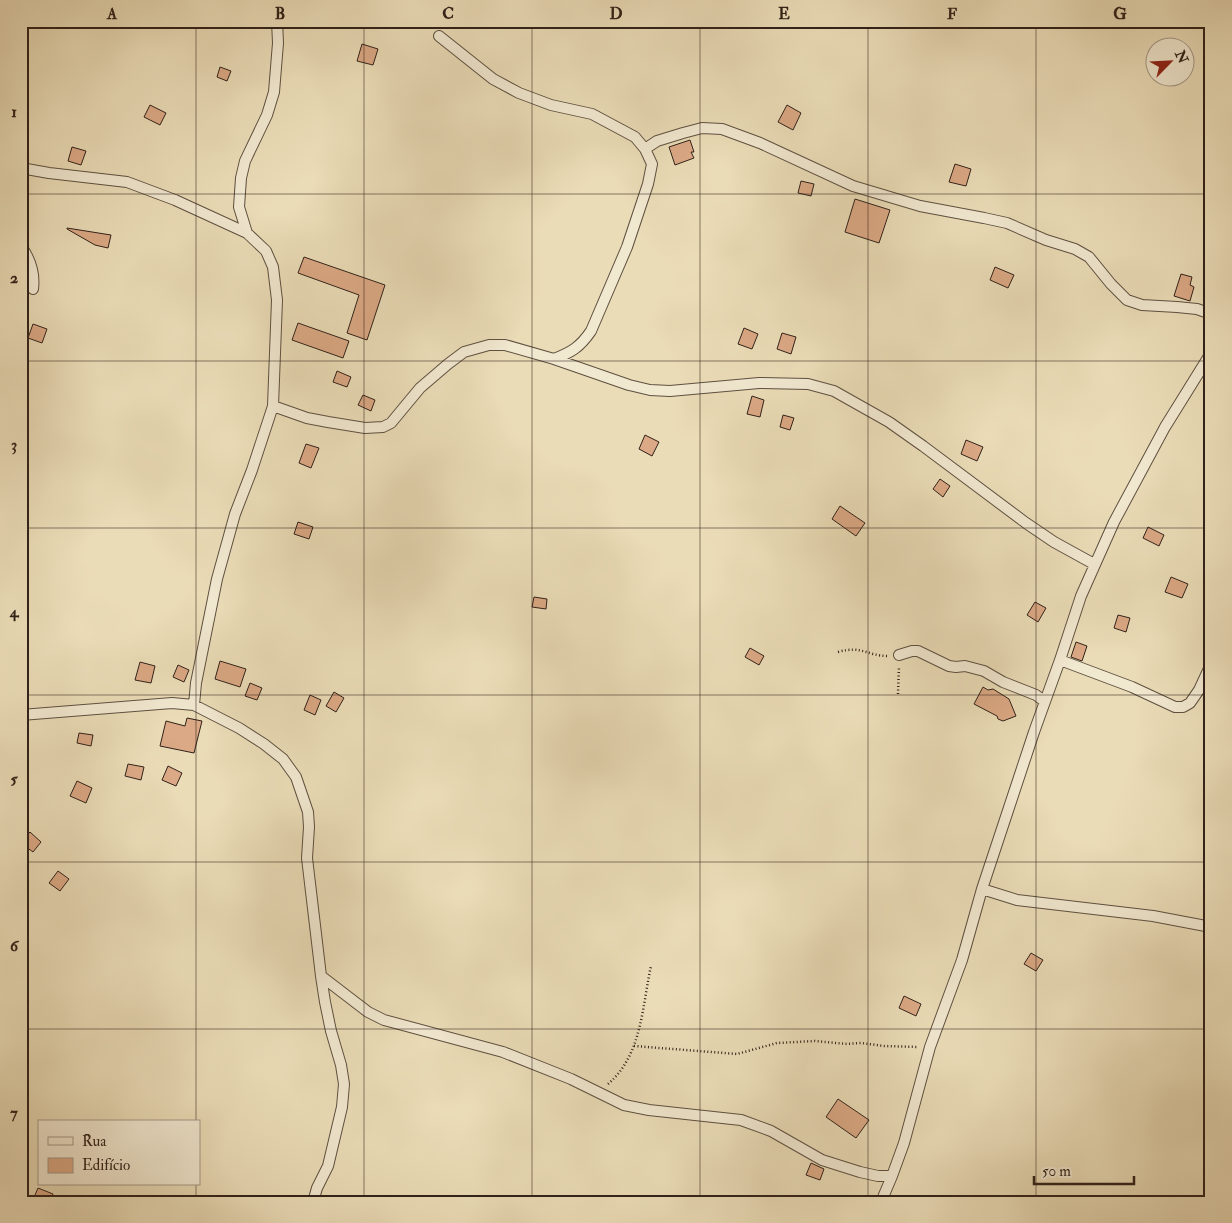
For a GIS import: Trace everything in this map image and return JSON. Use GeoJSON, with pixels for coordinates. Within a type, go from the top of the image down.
{"type":"FeatureCollection","features":[{"type":"Feature","properties":{"kind":"street"},"geometry":{"type":"LineString","coordinates":[[247,233],[239,207],[241,178],[245,161],[267,115],[274,92],[278,43],[277,21]]}},
{"type":"Feature","properties":{"kind":"street"},"geometry":{"type":"LineString","coordinates":[[440,36],[494,79],[510,88],[551,105],[592,114],[635,137],[645,149],[652,164],[648,184],[626,247],[598,314],[583,343],[565,355],[554,359]]}},
{"type":"Feature","properties":{"kind":"street"},"geometry":{"type":"LineString","coordinates":[[645,149],[657,141],[702,128],[722,129],[760,143],[853,186],[920,206],[1006,223],[1046,240],[1075,249],[1089,257],[1127,300],[1142,306],[1197,309],[1211,314]]}},
{"type":"Feature","properties":{"kind":"street"},"geometry":{"type":"LineString","coordinates":[[21,168],[127,182],[190,206],[247,233],[266,251],[273,267],[277,300],[273,406],[235,514],[217,579],[196,683],[194,706]]}},
{"type":"Feature","properties":{"kind":"street"},"geometry":{"type":"LineString","coordinates":[[223,222],[230,219],[239,207]]}},
{"type":"Feature","properties":{"kind":"street"},"geometry":{"type":"LineString","coordinates":[[21,246],[32,264],[33,289]]}},
{"type":"Feature","properties":{"kind":"street"},"geometry":{"type":"LineString","coordinates":[[273,406],[307,418],[365,428],[383,427],[400,415],[420,388],[448,364],[464,352],[489,345],[505,345],[650,390],[670,391],[784,382],[808,384],[834,391],[889,422],[1054,542],[1094,564]]}},
{"type":"Feature","properties":{"kind":"street"},"geometry":{"type":"LineString","coordinates":[[881,1202],[904,1143],[930,1047],[962,960],[982,889],[1081,596],[1114,522],[1165,427],[1211,353]]}},
{"type":"Feature","properties":{"kind":"street"},"geometry":{"type":"LineString","coordinates":[[899,655],[918,651],[949,666],[965,666],[978,669],[1036,695],[1044,701]]}},
{"type":"Feature","properties":{"kind":"street"},"geometry":{"type":"LineString","coordinates":[[1060,660],[1132,687],[1175,707],[1183,707],[1190,703],[1199,690],[1211,664]]}},
{"type":"Feature","properties":{"kind":"street"},"geometry":{"type":"LineString","coordinates":[[21,715],[172,703],[194,706],[239,728],[264,744],[282,759],[296,777],[308,812],[307,858],[321,976],[325,1002],[344,1084],[342,1107],[328,1166],[316,1188],[313,1202]]}},
{"type":"Feature","properties":{"kind":"street"},"geometry":{"type":"LineString","coordinates":[[982,889],[1016,900],[1144,914],[1211,926]]}},
{"type":"Feature","properties":{"kind":"street"},"geometry":{"type":"LineString","coordinates":[[321,976],[368,1012],[384,1020],[503,1052],[600,1092],[624,1105],[649,1110],[741,1120],[771,1131],[822,1160],[860,1172],[878,1176],[892,1176]]}},
{"type":"Feature","properties":{"kind":"path"},"geometry":{"type":"LineString","coordinates":[[838,652],[861,649],[882,656],[899,655],[898,694]]}},
{"type":"Feature","properties":{"kind":"path"},"geometry":{"type":"LineString","coordinates":[[600,1092],[614,1079],[638,1037],[651,966]]}},
{"type":"Feature","properties":{"kind":"path"},"geometry":{"type":"LineString","coordinates":[[634,1046],[736,1054],[777,1043],[815,1041],[930,1047]]}},
{"type":"Feature","properties":{"kind":"building"},"geometry":{"type":"Polygon","coordinates":[[[362,44],[378,49],[373,65],[357,61],[362,44]]]}},
{"type":"Feature","properties":{"kind":"building"},"geometry":{"type":"Polygon","coordinates":[[[220,67],[231,71],[227,81],[217,77],[220,67]]]}},
{"type":"Feature","properties":{"kind":"building"},"geometry":{"type":"Polygon","coordinates":[[[150,105],[166,113],[160,125],[144,117],[150,105]]]}},
{"type":"Feature","properties":{"kind":"building"},"geometry":{"type":"Polygon","coordinates":[[[787,105],[801,113],[793,130],[778,122],[787,105]]]}},
{"type":"Feature","properties":{"kind":"building"},"geometry":{"type":"Polygon","coordinates":[[[690,140],[694,152],[691,152],[694,158],[675,165],[669,147],[690,140]]]}},
{"type":"Feature","properties":{"kind":"building"},"geometry":{"type":"Polygon","coordinates":[[[72,147],[86,151],[81,165],[68,161],[72,147]]]}},
{"type":"Feature","properties":{"kind":"building"},"geometry":{"type":"Polygon","coordinates":[[[955,164],[971,169],[966,186],[949,182],[955,164]]]}},
{"type":"Feature","properties":{"kind":"building"},"geometry":{"type":"Polygon","coordinates":[[[801,181],[814,184],[811,196],[798,193],[801,181]]]}},
{"type":"Feature","properties":{"kind":"building"},"geometry":{"type":"Polygon","coordinates":[[[855,199],[890,210],[879,243],[845,232],[855,199]]]}},
{"type":"Feature","properties":{"kind":"building"},"geometry":{"type":"Polygon","coordinates":[[[67,228],[111,235],[108,248],[95,245],[67,228]]]}},
{"type":"Feature","properties":{"kind":"building"},"geometry":{"type":"Polygon","coordinates":[[[304,257],[385,285],[367,340],[347,333],[359,295],[298,273],[304,257]]]}},
{"type":"Feature","properties":{"kind":"building"},"geometry":{"type":"Polygon","coordinates":[[[995,267],[1014,275],[1008,288],[990,280],[995,267]]]}},
{"type":"Feature","properties":{"kind":"building"},"geometry":{"type":"Polygon","coordinates":[[[1181,274],[1192,277],[1190,285],[1194,287],[1190,301],[1174,296],[1181,274]]]}},
{"type":"Feature","properties":{"kind":"building"},"geometry":{"type":"Polygon","coordinates":[[[298,323],[349,341],[343,358],[292,340],[298,323]]]}},
{"type":"Feature","properties":{"kind":"building"},"geometry":{"type":"Polygon","coordinates":[[[33,324],[47,329],[42,343],[28,338],[33,324]]]}},
{"type":"Feature","properties":{"kind":"building"},"geometry":{"type":"Polygon","coordinates":[[[744,328],[758,334],[752,349],[738,344],[744,328]]]}},
{"type":"Feature","properties":{"kind":"building"},"geometry":{"type":"Polygon","coordinates":[[[782,333],[796,337],[791,354],[777,349],[782,333]]]}},
{"type":"Feature","properties":{"kind":"building"},"geometry":{"type":"Polygon","coordinates":[[[337,371],[351,377],[347,387],[333,382],[337,371]]]}},
{"type":"Feature","properties":{"kind":"building"},"geometry":{"type":"Polygon","coordinates":[[[363,395],[375,400],[371,411],[358,405],[363,395]]]}},
{"type":"Feature","properties":{"kind":"building"},"geometry":{"type":"Polygon","coordinates":[[[752,396],[764,400],[760,417],[747,414],[752,396]]]}},
{"type":"Feature","properties":{"kind":"building"},"geometry":{"type":"Polygon","coordinates":[[[783,415],[794,418],[790,430],[780,427],[783,415]]]}},
{"type":"Feature","properties":{"kind":"building"},"geometry":{"type":"Polygon","coordinates":[[[645,435],[659,442],[652,456],[639,449],[645,435]]]}},
{"type":"Feature","properties":{"kind":"building"},"geometry":{"type":"Polygon","coordinates":[[[966,440],[983,447],[977,461],[961,454],[966,440]]]}},
{"type":"Feature","properties":{"kind":"building"},"geometry":{"type":"Polygon","coordinates":[[[306,444],[319,448],[311,468],[299,463],[306,444]]]}},
{"type":"Feature","properties":{"kind":"building"},"geometry":{"type":"Polygon","coordinates":[[[940,479],[950,486],[943,497],[933,489],[940,479]]]}},
{"type":"Feature","properties":{"kind":"building"},"geometry":{"type":"Polygon","coordinates":[[[840,506],[865,523],[856,536],[832,519],[840,506]]]}},
{"type":"Feature","properties":{"kind":"building"},"geometry":{"type":"Polygon","coordinates":[[[298,522],[313,527],[309,539],[294,534],[298,522]]]}},
{"type":"Feature","properties":{"kind":"building"},"geometry":{"type":"Polygon","coordinates":[[[1148,527],[1164,535],[1159,546],[1143,538],[1148,527]]]}},
{"type":"Feature","properties":{"kind":"building"},"geometry":{"type":"Polygon","coordinates":[[[1171,577],[1188,584],[1182,598],[1165,592],[1171,577]]]}},
{"type":"Feature","properties":{"kind":"building"},"geometry":{"type":"Polygon","coordinates":[[[534,597],[547,599],[546,609],[532,607],[534,597]]]}},
{"type":"Feature","properties":{"kind":"building"},"geometry":{"type":"Polygon","coordinates":[[[1035,602],[1046,608],[1038,622],[1027,615],[1035,602]]]}},
{"type":"Feature","properties":{"kind":"building"},"geometry":{"type":"Polygon","coordinates":[[[1118,615],[1130,618],[1126,632],[1114,628],[1118,615]]]}},
{"type":"Feature","properties":{"kind":"building"},"geometry":{"type":"Polygon","coordinates":[[[1076,642],[1087,646],[1082,661],[1071,657],[1076,642]]]}},
{"type":"Feature","properties":{"kind":"building"},"geometry":{"type":"Polygon","coordinates":[[[750,648],[764,656],[759,665],[745,657],[750,648]]]}},
{"type":"Feature","properties":{"kind":"building"},"geometry":{"type":"Polygon","coordinates":[[[220,661],[246,669],[240,687],[215,679],[220,661]]]}},
{"type":"Feature","properties":{"kind":"building"},"geometry":{"type":"Polygon","coordinates":[[[140,662],[155,666],[151,683],[135,680],[140,662]]]}},
{"type":"Feature","properties":{"kind":"building"},"geometry":{"type":"Polygon","coordinates":[[[178,665],[189,670],[184,682],[173,677],[178,665]]]}},
{"type":"Feature","properties":{"kind":"building"},"geometry":{"type":"Polygon","coordinates":[[[250,683],[262,688],[257,700],[245,696],[250,683]]]}},
{"type":"Feature","properties":{"kind":"building"},"geometry":{"type":"Polygon","coordinates":[[[983,687],[988,690],[993,689],[1009,699],[1016,716],[1003,721],[974,704],[983,687]]]}},
{"type":"Feature","properties":{"kind":"building"},"geometry":{"type":"Polygon","coordinates":[[[334,692],[344,698],[336,712],[326,706],[334,692]]]}},
{"type":"Feature","properties":{"kind":"building"},"geometry":{"type":"Polygon","coordinates":[[[310,695],[321,700],[315,715],[304,710],[310,695]]]}},
{"type":"Feature","properties":{"kind":"building"},"geometry":{"type":"Polygon","coordinates":[[[187,718],[202,721],[194,753],[160,746],[166,721],[185,726],[187,718]]]}},
{"type":"Feature","properties":{"kind":"building"},"geometry":{"type":"Polygon","coordinates":[[[79,733],[93,735],[91,746],[77,743],[79,733]]]}},
{"type":"Feature","properties":{"kind":"building"},"geometry":{"type":"Polygon","coordinates":[[[128,764],[144,767],[141,780],[125,776],[128,764]]]}},
{"type":"Feature","properties":{"kind":"building"},"geometry":{"type":"Polygon","coordinates":[[[168,766],[182,773],[176,786],[162,780],[168,766]]]}},
{"type":"Feature","properties":{"kind":"building"},"geometry":{"type":"Polygon","coordinates":[[[77,781],[92,788],[86,803],[70,796],[77,781]]]}},
{"type":"Feature","properties":{"kind":"building"},"geometry":{"type":"Polygon","coordinates":[[[30,832],[41,842],[33,852],[21,843],[30,832]]]}},
{"type":"Feature","properties":{"kind":"building"},"geometry":{"type":"Polygon","coordinates":[[[58,871],[69,879],[60,891],[49,883],[58,871]]]}},
{"type":"Feature","properties":{"kind":"building"},"geometry":{"type":"Polygon","coordinates":[[[1031,953],[1043,960],[1036,971],[1024,964],[1031,953]]]}},
{"type":"Feature","properties":{"kind":"building"},"geometry":{"type":"Polygon","coordinates":[[[904,996],[921,1004],[916,1016],[899,1008],[904,996]]]}},
{"type":"Feature","properties":{"kind":"building"},"geometry":{"type":"Polygon","coordinates":[[[838,1099],[869,1120],[856,1138],[826,1117],[838,1099]]]}},
{"type":"Feature","properties":{"kind":"building"},"geometry":{"type":"Polygon","coordinates":[[[811,1163],[824,1169],[820,1180],[806,1175],[811,1163]]]}},
{"type":"Feature","properties":{"kind":"building"},"geometry":{"type":"Polygon","coordinates":[[[38,1188],[53,1194],[50,1202],[32,1202],[38,1188]]]}}]}
